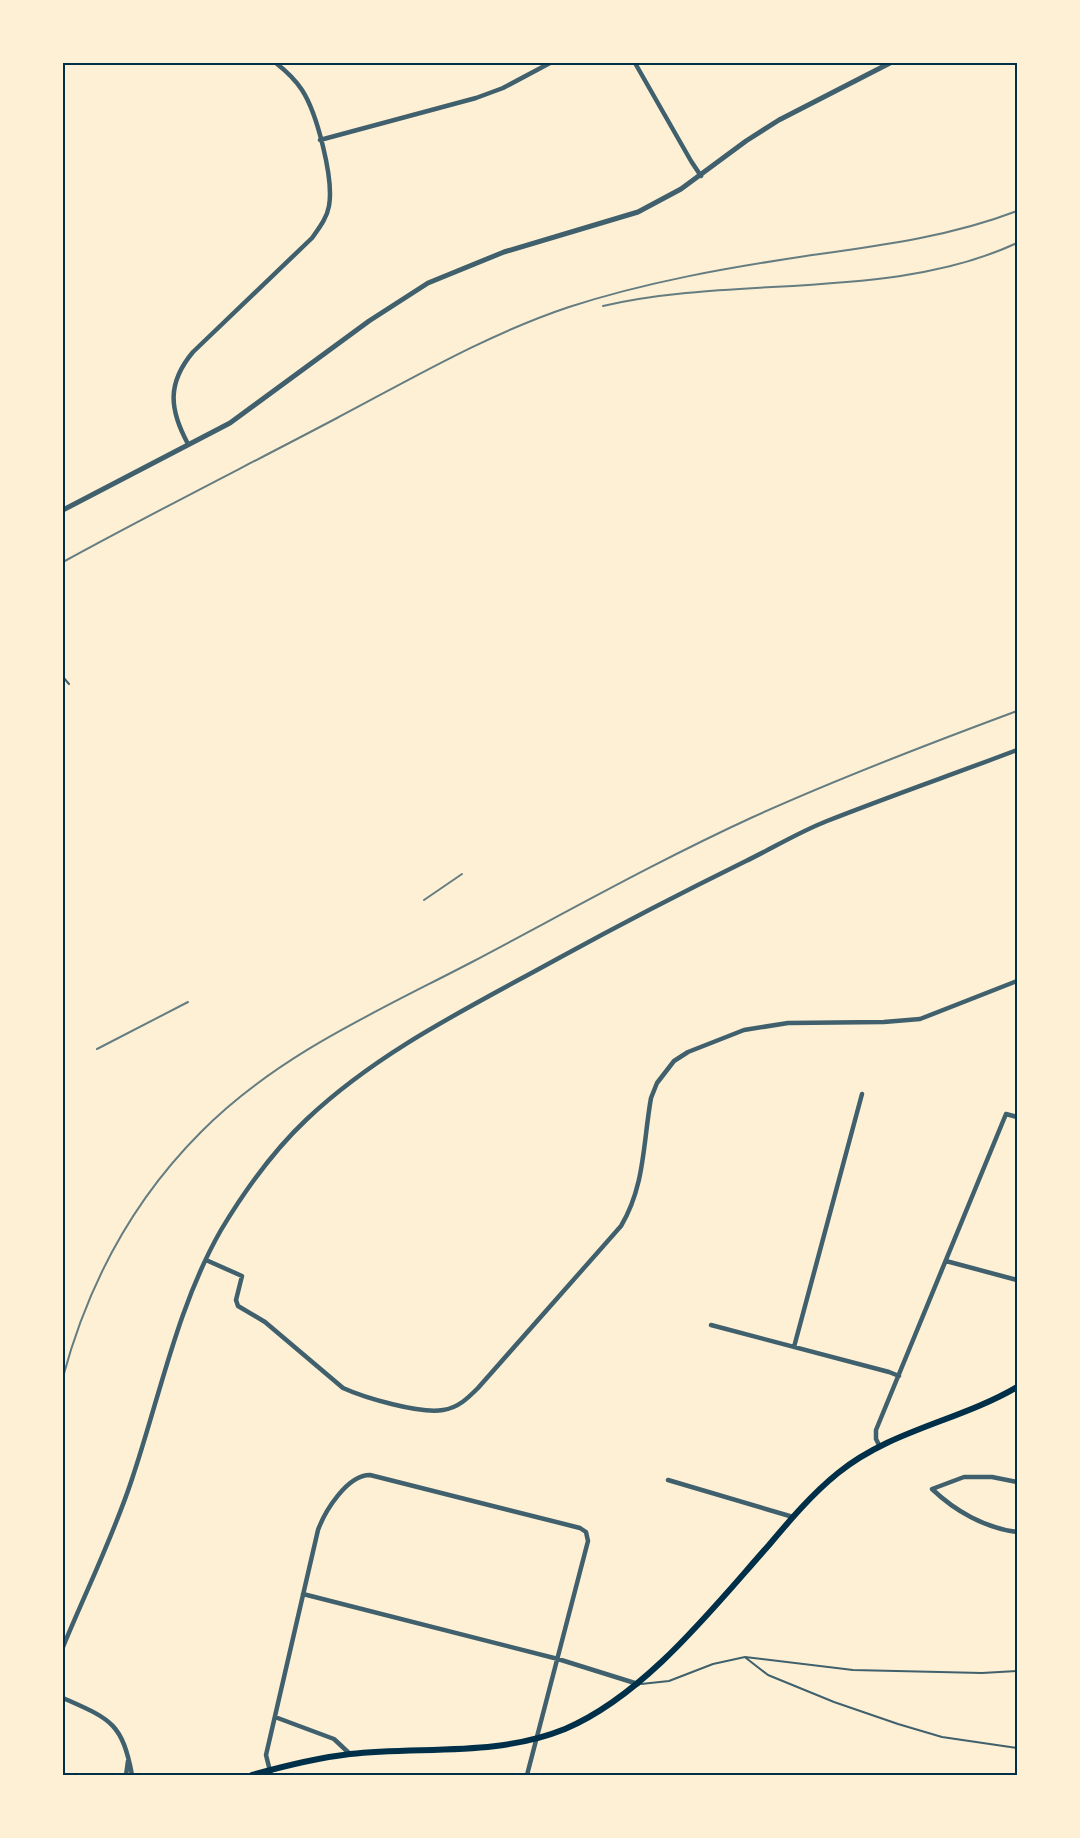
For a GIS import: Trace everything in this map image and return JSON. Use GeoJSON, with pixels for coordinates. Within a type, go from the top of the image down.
{"type":"FeatureCollection","features":[{"type":"Feature","properties":{"kind":"main road"},"geometry":{"type":"LineString","coordinates":[[252,1775],[270,1773],[350,1754],[488,1748],[536,1739],[589,1717],[638,1684],[726,1594],[793,1516],[836,1474],[879,1445],[964,1413],[1017,1387]]}},
{"type":"Feature","properties":{"kind":"street"},"geometry":{"type":"LineString","coordinates":[[188,444],[179,426],[174,408],[174,391],[178,373],[193,352],[312,238],[322,225],[329,208],[331,189],[312,110],[288,72],[276,63]]}},
{"type":"Feature","properties":{"kind":"street"},"geometry":{"type":"LineString","coordinates":[[320,140],[476,98],[503,88],[550,63]]}},
{"type":"Feature","properties":{"kind":"street"},"geometry":{"type":"LineString","coordinates":[[635,63],[701,176]]}},
{"type":"Feature","properties":{"kind":"street"},"geometry":{"type":"LineString","coordinates":[[63,510],[230,423],[369,321],[428,283],[504,252],[638,212],[701,176],[746,141],[779,120],[890,63]]}},
{"type":"Feature","properties":{"kind":"street"},"geometry":{"type":"LineString","coordinates":[[63,1647],[118,1517],[132,1479],[175,1337],[206,1260],[220,1231],[248,1188],[273,1155],[306,1120],[342,1089],[390,1054],[453,1016],[649,909],[824,822],[1017,750]]}},
{"type":"Feature","properties":{"kind":"street"},"geometry":{"type":"LineString","coordinates":[[206,1260],[242,1276],[236,1300],[238,1306],[265,1323],[343,1388],[353,1393],[411,1408],[431,1411],[445,1410],[464,1402],[478,1388],[621,1226],[638,1190],[651,1098],[657,1083],[674,1061],[688,1052],[744,1030],[788,1023],[884,1022],[920,1019],[1017,981]]}},
{"type":"Feature","properties":{"kind":"street"},"geometry":{"type":"LineString","coordinates":[[794,1347],[862,1094]]}},
{"type":"Feature","properties":{"kind":"street"},"geometry":{"type":"LineString","coordinates":[[879,1445],[876,1430],[1006,1114],[1017,1117]]}},
{"type":"Feature","properties":{"kind":"street"},"geometry":{"type":"LineString","coordinates":[[946,1261],[1017,1280]]}},
{"type":"Feature","properties":{"kind":"street"},"geometry":{"type":"LineString","coordinates":[[711,1325],[898,1376]]}},
{"type":"Feature","properties":{"kind":"street"},"geometry":{"type":"LineString","coordinates":[[270,1773],[266,1755],[318,1530],[329,1507],[357,1478],[370,1475],[584,1530],[588,1541],[527,1775]]}},
{"type":"Feature","properties":{"kind":"street"},"geometry":{"type":"LineString","coordinates":[[1017,1482],[992,1477],[964,1476],[932,1489],[962,1513],[984,1523],[1017,1532]]}},
{"type":"Feature","properties":{"kind":"street"},"geometry":{"type":"LineString","coordinates":[[668,1480],[793,1516]]}},
{"type":"Feature","properties":{"kind":"street"},"geometry":{"type":"LineString","coordinates":[[303,1594],[558,1659],[638,1684]]}},
{"type":"Feature","properties":{"kind":"street"},"geometry":{"type":"LineString","coordinates":[[63,1698],[101,1716],[117,1729],[124,1740],[132,1775]]}},
{"type":"Feature","properties":{"kind":"street"},"geometry":{"type":"LineString","coordinates":[[275,1717],[334,1739],[350,1754]]}},
{"type":"Feature","properties":{"kind":"street"},"geometry":{"type":"LineString","coordinates":[[126,1775],[125,1767],[128,1761]]}},
{"type":"Feature","properties":{"kind":"lane"},"geometry":{"type":"LineString","coordinates":[[63,677],[69,684]]}},
{"type":"Feature","properties":{"kind":"lane"},"geometry":{"type":"LineString","coordinates":[[638,1684],[669,1681],[713,1664],[745,1657],[853,1670],[982,1673],[1017,1671]]}},
{"type":"Feature","properties":{"kind":"lane"},"geometry":{"type":"LineString","coordinates":[[745,1657],[768,1675],[834,1702],[898,1724],[942,1737],[1017,1748]]}},
{"type":"Feature","properties":{"kind":"railway"},"geometry":{"type":"LineString","coordinates":[[63,562],[480,343],[539,318],[598,298],[657,283],[746,266],[913,240],[965,228],[1017,211]]}},
{"type":"Feature","properties":{"kind":"railway"},"geometry":{"type":"LineString","coordinates":[[603,306],[706,291],[813,285],[919,273],[969,261],[1017,243]]}},
{"type":"Feature","properties":{"kind":"railway"},"geometry":{"type":"LineString","coordinates":[[63,1377],[85,1309],[99,1277],[134,1215],[154,1186],[201,1132],[262,1080],[295,1057],[365,1017],[717,834],[851,775],[1017,711]]}},
{"type":"Feature","properties":{"kind":"railway"},"geometry":{"type":"LineString","coordinates":[[424,900],[462,874]]}},
{"type":"Feature","properties":{"kind":"railway"},"geometry":{"type":"LineString","coordinates":[[97,1049],[188,1002]]}}]}
